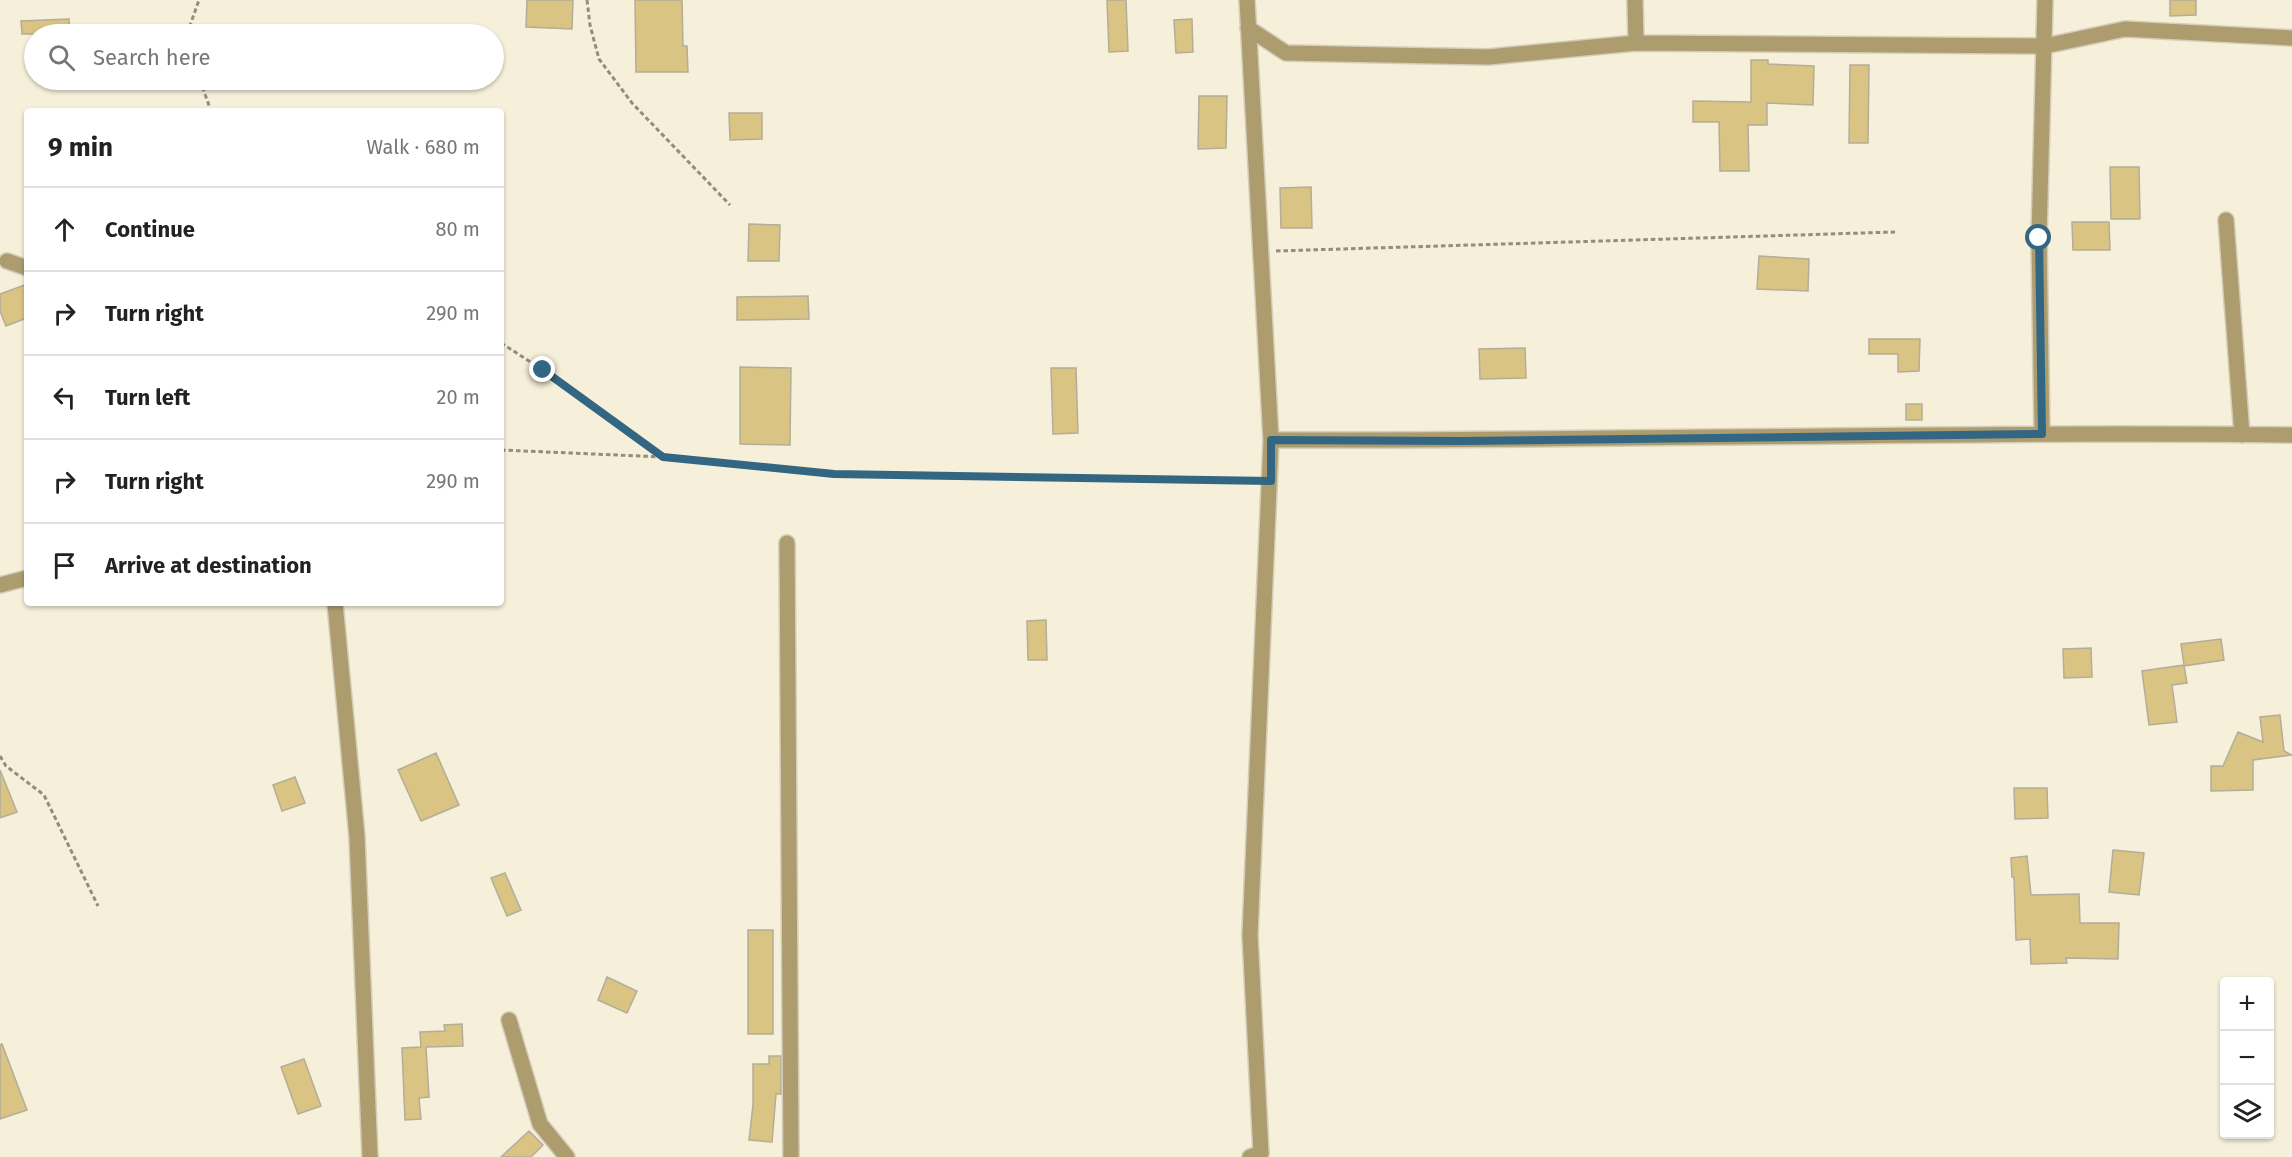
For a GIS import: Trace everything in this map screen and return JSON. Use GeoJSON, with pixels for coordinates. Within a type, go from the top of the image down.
{"type":"FeatureCollection","features":[{"type":"Feature","properties":{"kind":"street"},"geometry":{"type":"LineString","coordinates":[[1247,0],[1271,440],[1250,935],[1261,1153],[1250,1157]]}},
{"type":"Feature","properties":{"kind":"street"},"geometry":{"type":"LineString","coordinates":[[1635,0],[1636,43]]}},
{"type":"Feature","properties":{"kind":"street"},"geometry":{"type":"LineString","coordinates":[[2042,434],[2039,238],[2045,0]]}},
{"type":"Feature","properties":{"kind":"street"},"geometry":{"type":"LineString","coordinates":[[1248,28],[1286,53],[1488,57],[1636,43],[2045,46],[2125,29],[2292,38]]}},
{"type":"Feature","properties":{"kind":"street"},"geometry":{"type":"LineString","coordinates":[[2226,220],[2242,435]]}},
{"type":"Feature","properties":{"kind":"street"},"geometry":{"type":"LineString","coordinates":[[8,261],[24,267]]}},
{"type":"Feature","properties":{"kind":"street"},"geometry":{"type":"LineString","coordinates":[[1271,440],[1462,441],[2042,434],[2292,435]]}},
{"type":"Feature","properties":{"kind":"street"},"geometry":{"type":"LineString","coordinates":[[787,543],[791,1157]]}},
{"type":"Feature","properties":{"kind":"street"},"geometry":{"type":"LineString","coordinates":[[0,585],[24,579]]}},
{"type":"Feature","properties":{"kind":"street"},"geometry":{"type":"LineString","coordinates":[[335,606],[357,837],[370,1157]]}},
{"type":"Feature","properties":{"kind":"street"},"geometry":{"type":"LineString","coordinates":[[508,1020],[540,1124],[567,1157]]}},
{"type":"Feature","properties":{"kind":"path"},"geometry":{"type":"LineString","coordinates":[[191,24],[200,0]]}},
{"type":"Feature","properties":{"kind":"path"},"geometry":{"type":"LineString","coordinates":[[587,0],[590,25],[599,59],[632,103],[730,205]]}},
{"type":"Feature","properties":{"kind":"path"},"geometry":{"type":"LineString","coordinates":[[204,90],[210,108]]}},
{"type":"Feature","properties":{"kind":"path"},"geometry":{"type":"LineString","coordinates":[[1260,251],[1895,232]]}},
{"type":"Feature","properties":{"kind":"path"},"geometry":{"type":"LineString","coordinates":[[504,345],[543,370],[663,457]]}},
{"type":"Feature","properties":{"kind":"path"},"geometry":{"type":"LineString","coordinates":[[504,450],[663,457],[834,474],[1271,481]]}},
{"type":"Feature","properties":{"kind":"path"},"geometry":{"type":"LineString","coordinates":[[0,756],[6,766],[44,795],[98,906]]}},
{"type":"Feature","properties":{"kind":"building"},"geometry":{"type":"Polygon","coordinates":[[[527,0],[573,0],[572,29],[526,27],[527,0]]]}},
{"type":"Feature","properties":{"kind":"building"},"geometry":{"type":"Polygon","coordinates":[[[635,0],[682,0],[683,46],[687,46],[688,72],[636,72],[635,0]]]}},
{"type":"Feature","properties":{"kind":"building"},"geometry":{"type":"Polygon","coordinates":[[[1107,0],[1126,0],[1128,51],[1109,52],[1107,0]]]}},
{"type":"Feature","properties":{"kind":"building"},"geometry":{"type":"Polygon","coordinates":[[[2170,0],[2196,0],[2196,15],[2170,16],[2170,0]]]}},
{"type":"Feature","properties":{"kind":"building"},"geometry":{"type":"Polygon","coordinates":[[[69,19],[69,24],[24,24],[24,34],[22,34],[21,21],[69,19]]]}},
{"type":"Feature","properties":{"kind":"building"},"geometry":{"type":"Polygon","coordinates":[[[1192,19],[1193,52],[1176,53],[1174,20],[1192,19]]]}},
{"type":"Feature","properties":{"kind":"building"},"geometry":{"type":"Polygon","coordinates":[[[1751,60],[1768,60],[1768,64],[1814,66],[1813,105],[1767,103],[1767,125],[1748,125],[1749,171],[1720,171],[1719,122],[1693,122],[1693,101],[1751,102],[1751,60]]]}},
{"type":"Feature","properties":{"kind":"building"},"geometry":{"type":"Polygon","coordinates":[[[1850,65],[1869,65],[1868,143],[1849,143],[1850,65]]]}},
{"type":"Feature","properties":{"kind":"building"},"geometry":{"type":"Polygon","coordinates":[[[1199,96],[1227,96],[1226,148],[1198,149],[1199,96]]]}},
{"type":"Feature","properties":{"kind":"building"},"geometry":{"type":"Polygon","coordinates":[[[729,113],[762,113],[762,139],[730,140],[729,113]]]}},
{"type":"Feature","properties":{"kind":"building"},"geometry":{"type":"Polygon","coordinates":[[[2110,167],[2139,167],[2140,219],[2111,219],[2110,167]]]}},
{"type":"Feature","properties":{"kind":"building"},"geometry":{"type":"Polygon","coordinates":[[[1311,187],[1312,228],[1281,228],[1280,188],[1311,187]]]}},
{"type":"Feature","properties":{"kind":"building"},"geometry":{"type":"Polygon","coordinates":[[[2072,222],[2109,222],[2110,250],[2073,250],[2072,222]]]}},
{"type":"Feature","properties":{"kind":"building"},"geometry":{"type":"Polygon","coordinates":[[[749,224],[780,225],[779,261],[748,261],[749,224]]]}},
{"type":"Feature","properties":{"kind":"building"},"geometry":{"type":"Polygon","coordinates":[[[1759,256],[1809,259],[1808,291],[1757,289],[1759,256]]]}},
{"type":"Feature","properties":{"kind":"building"},"geometry":{"type":"Polygon","coordinates":[[[24,285],[24,319],[6,326],[0,311],[0,294],[24,285]]]}},
{"type":"Feature","properties":{"kind":"building"},"geometry":{"type":"Polygon","coordinates":[[[808,296],[809,319],[737,320],[737,297],[808,296]]]}},
{"type":"Feature","properties":{"kind":"building"},"geometry":{"type":"Polygon","coordinates":[[[1869,339],[1920,339],[1919,371],[1898,372],[1898,354],[1869,354],[1869,339]]]}},
{"type":"Feature","properties":{"kind":"building"},"geometry":{"type":"Polygon","coordinates":[[[1525,348],[1526,378],[1480,379],[1479,349],[1525,348]]]}},
{"type":"Feature","properties":{"kind":"building"},"geometry":{"type":"Polygon","coordinates":[[[740,367],[791,368],[790,445],[740,444],[740,367]]]}},
{"type":"Feature","properties":{"kind":"building"},"geometry":{"type":"Polygon","coordinates":[[[1051,368],[1076,368],[1078,433],[1053,434],[1051,368]]]}},
{"type":"Feature","properties":{"kind":"building"},"geometry":{"type":"Polygon","coordinates":[[[1906,404],[1922,404],[1922,420],[1906,420],[1906,404]]]}},
{"type":"Feature","properties":{"kind":"building"},"geometry":{"type":"Polygon","coordinates":[[[1046,620],[1047,660],[1028,660],[1027,621],[1046,620]]]}},
{"type":"Feature","properties":{"kind":"building"},"geometry":{"type":"Polygon","coordinates":[[[2221,639],[2224,660],[2184,666],[2187,683],[2172,685],[2177,722],[2149,725],[2142,671],[2184,665],[2181,644],[2221,639]]]}},
{"type":"Feature","properties":{"kind":"building"},"geometry":{"type":"Polygon","coordinates":[[[2091,648],[2092,677],[2064,678],[2063,649],[2091,648]]]}},
{"type":"Feature","properties":{"kind":"building"},"geometry":{"type":"Polygon","coordinates":[[[2280,715],[2284,751],[2292,755],[2253,760],[2253,790],[2211,791],[2211,766],[2223,766],[2238,732],[2263,742],[2260,717],[2280,715]]]}},
{"type":"Feature","properties":{"kind":"building"},"geometry":{"type":"Polygon","coordinates":[[[436,753],[459,805],[421,821],[398,770],[436,753]]]}},
{"type":"Feature","properties":{"kind":"building"},"geometry":{"type":"Polygon","coordinates":[[[0,770],[17,812],[0,818],[0,770]]]}},
{"type":"Feature","properties":{"kind":"building"},"geometry":{"type":"Polygon","coordinates":[[[295,777],[305,803],[282,811],[273,785],[295,777]]]}},
{"type":"Feature","properties":{"kind":"building"},"geometry":{"type":"Polygon","coordinates":[[[2014,788],[2047,788],[2048,818],[2015,819],[2014,788]]]}},
{"type":"Feature","properties":{"kind":"building"},"geometry":{"type":"Polygon","coordinates":[[[2113,850],[2144,853],[2139,895],[2109,892],[2113,850]]]}},
{"type":"Feature","properties":{"kind":"building"},"geometry":{"type":"Polygon","coordinates":[[[2027,856],[2031,895],[2079,894],[2080,923],[2119,923],[2118,959],[2066,958],[2067,963],[2031,964],[2030,939],[2016,940],[2014,877],[2012,877],[2011,858],[2027,856]]]}},
{"type":"Feature","properties":{"kind":"building"},"geometry":{"type":"Polygon","coordinates":[[[505,873],[521,910],[507,916],[491,878],[505,873]]]}},
{"type":"Feature","properties":{"kind":"building"},"geometry":{"type":"Polygon","coordinates":[[[748,930],[773,930],[773,1034],[748,1034],[748,930]]]}},
{"type":"Feature","properties":{"kind":"building"},"geometry":{"type":"Polygon","coordinates":[[[607,977],[637,991],[627,1013],[598,1000],[607,977]]]}},
{"type":"Feature","properties":{"kind":"building"},"geometry":{"type":"Polygon","coordinates":[[[462,1024],[463,1046],[426,1047],[429,1097],[419,1098],[421,1119],[405,1120],[402,1048],[421,1047],[420,1032],[445,1031],[444,1025],[462,1024]]]}},
{"type":"Feature","properties":{"kind":"building"},"geometry":{"type":"Polygon","coordinates":[[[2,1044],[27,1110],[0,1119],[0,1045],[2,1044]]]}},
{"type":"Feature","properties":{"kind":"building"},"geometry":{"type":"Polygon","coordinates":[[[769,1056],[781,1056],[781,1094],[776,1094],[772,1142],[749,1140],[753,1105],[753,1064],[769,1064],[769,1056]]]}},
{"type":"Feature","properties":{"kind":"building"},"geometry":{"type":"Polygon","coordinates":[[[304,1059],[321,1106],[298,1114],[281,1067],[304,1059]]]}},
{"type":"Feature","properties":{"kind":"building"},"geometry":{"type":"Polygon","coordinates":[[[529,1131],[543,1145],[531,1157],[501,1157],[529,1131]]]}},
{"type":"Feature","properties":{"kind":"route"},"geometry":{"type":"LineString","coordinates":[[543,370],[663,457],[834,474],[1271,481],[1271,440],[1462,441],[2042,434],[2039,238]]}}]}
